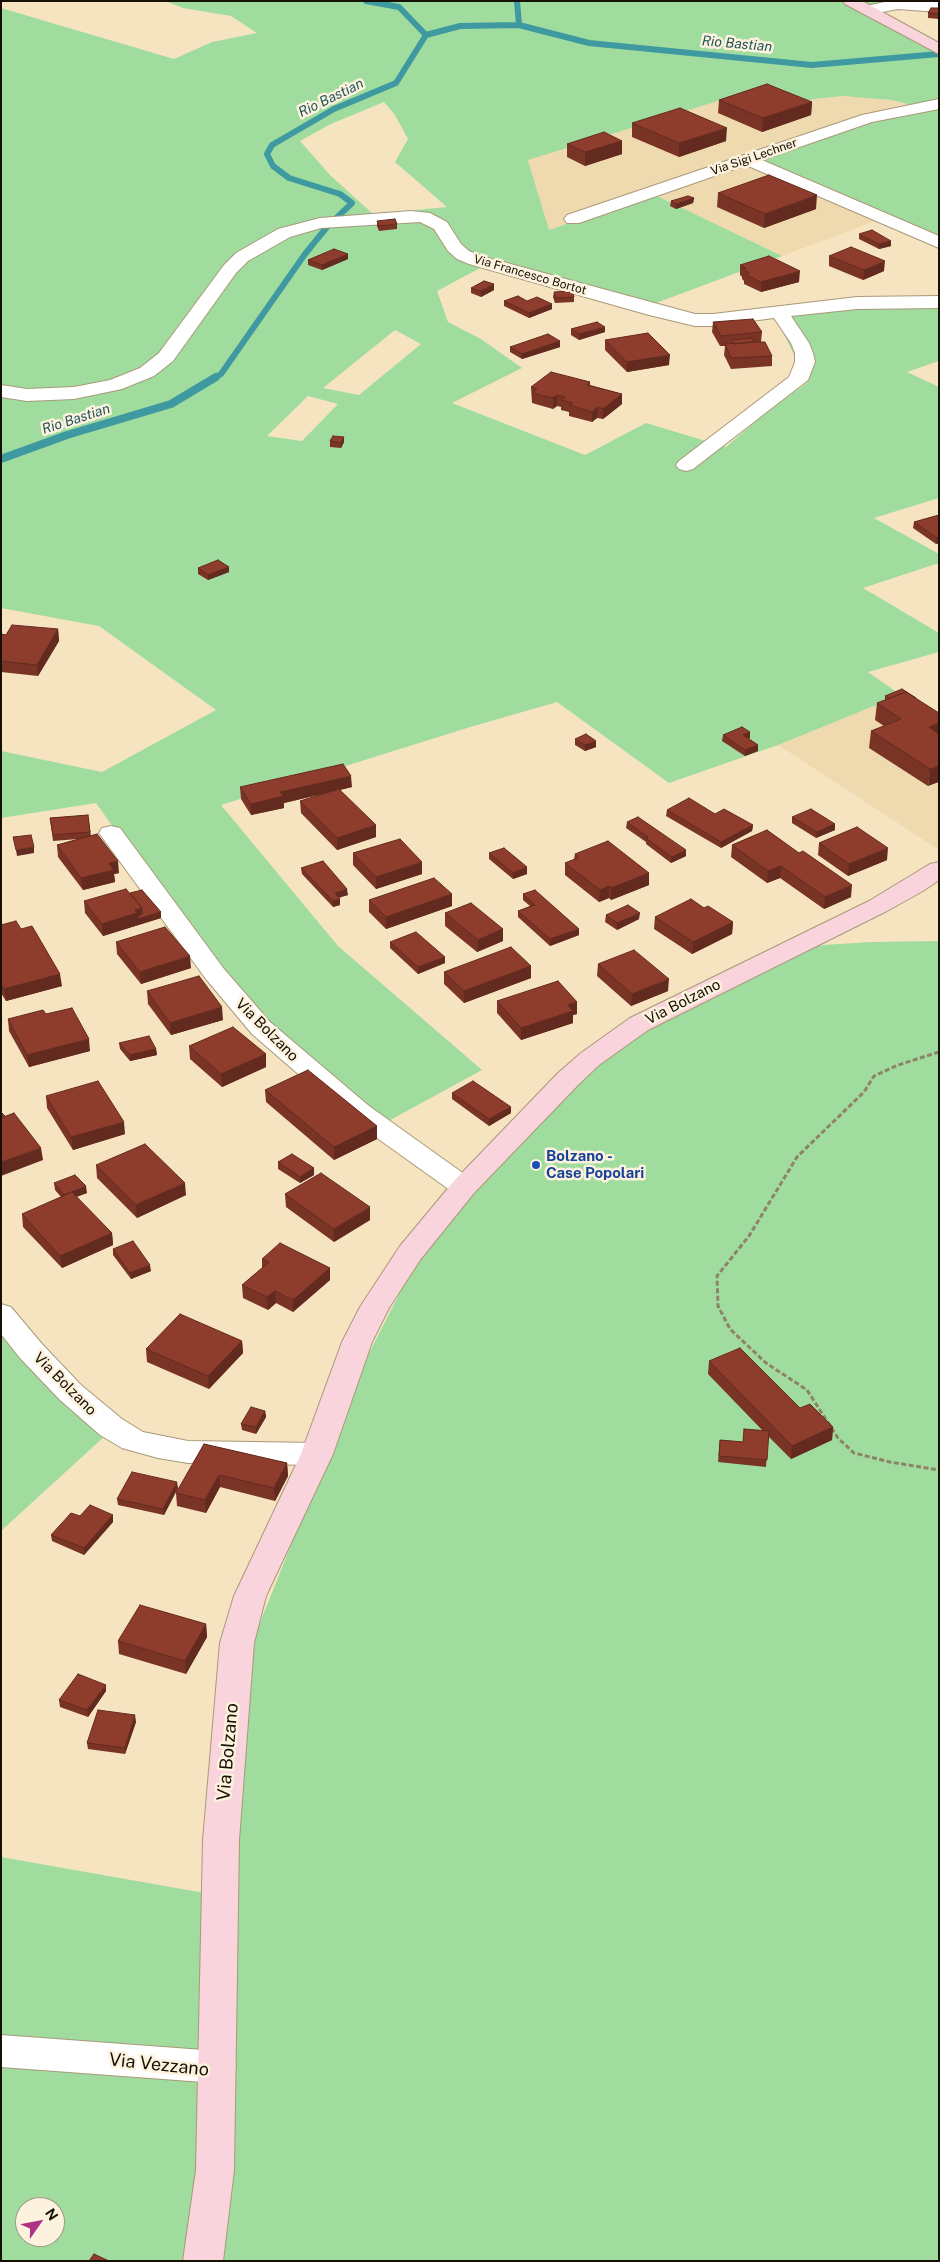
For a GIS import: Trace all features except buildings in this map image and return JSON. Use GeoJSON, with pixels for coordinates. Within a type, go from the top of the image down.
{"type":"FeatureCollection","features":[{"type":"Feature","properties":{"kind":"street"},"geometry":{"type":"LineString","coordinates":[[850,1],[938,49]]}},
{"type":"Feature","properties":{"kind":"street"},"geometry":{"type":"LineString","coordinates":[[867,10],[898,4],[939,7]]}},
{"type":"Feature","properties":{"kind":"street","name":"Via Sigi Lechner"},"geometry":{"type":"LineString","coordinates":[[573,219],[868,118],[939,104]]}},
{"type":"Feature","properties":{"kind":"street"},"geometry":{"type":"LineString","coordinates":[[746,159],[939,244]]}},
{"type":"Feature","properties":{"kind":"street","name":"Via Francesco Bortot"},"geometry":{"type":"LineString","coordinates":[[1,391],[44,395],[84,392],[115,385],[148,372],[166,356],[230,269],[242,257],[284,233],[320,224],[352,220],[410,216],[424,217],[441,226],[454,248],[463,255],[475,260],[677,317],[713,320],[857,303],[939,302]]}},
{"type":"Feature","properties":{"kind":"street"},"geometry":{"type":"LineString","coordinates":[[686,465],[798,380],[805,362],[804,353],[779,312]]}},
{"type":"Feature","properties":{"kind":"street","name":"Via Bolzano"},"geometry":{"type":"LineString","coordinates":[[111,833],[215,974],[261,1028],[296,1060],[359,1112],[464,1187]]}},
{"type":"Feature","properties":{"kind":"street","name":"Via Bolzano"},"geometry":{"type":"LineString","coordinates":[[217,2067],[221,1840],[237,1643],[250,1596],[318,1454],[357,1342],[375,1307],[410,1253],[464,1187],[568,1078],[614,1040],[674,1005],[878,906],[914,886],[939,869]]}},
{"type":"Feature","properties":{"kind":"street","name":"Via Bolzano"},"geometry":{"type":"LineString","coordinates":[[1,1314],[31,1351],[70,1392],[111,1427],[133,1440],[158,1447],[188,1452],[318,1454]]}},
{"type":"Feature","properties":{"kind":"street","name":"Via Vezzano"},"geometry":{"type":"LineString","coordinates":[[1,2051],[217,2067],[215,2170],[203,2261]]}},
{"type":"Feature","properties":{"kind":"path"},"geometry":{"type":"LineString","coordinates":[[939,1052],[898,1065],[874,1076],[864,1092],[798,1157],[748,1236],[718,1276],[718,1306],[730,1328],[766,1363],[807,1390],[838,1438],[854,1453],[890,1462],[939,1470]]}},
{"type":"Feature","properties":{"kind":"shaded area"},"geometry":{"type":"Polygon","coordinates":[[[737,95],[798,104],[814,99],[843,96],[891,100],[913,106],[878,220],[782,256],[653,194],[549,230],[528,159],[737,95]]]}},
{"type":"Feature","properties":{"kind":"shaded area"},"geometry":{"type":"Polygon","coordinates":[[[901,695],[939,719],[939,850],[778,745],[901,695]]]}},
{"type":"Feature","properties":{"kind":"green space"},"geometry":{"type":"Polygon","coordinates":[[[165,1],[939,1],[939,5],[863,7],[934,43],[939,41],[939,244],[741,158],[912,105],[891,100],[843,96],[814,99],[798,104],[737,95],[528,160],[549,230],[653,194],[782,256],[640,309],[484,266],[437,291],[448,322],[481,339],[522,368],[452,403],[585,455],[646,423],[726,447],[762,416],[808,382],[773,313],[939,299],[939,361],[907,372],[939,387],[939,498],[874,518],[939,554],[939,563],[863,588],[939,633],[939,652],[868,672],[901,695],[778,745],[669,783],[557,702],[467,728],[221,805],[338,946],[482,1070],[383,1124],[315,1071],[194,940],[96,803],[1,818],[1,751],[102,772],[216,710],[99,626],[1,608],[1,8],[174,59],[212,42],[257,33],[231,16],[183,8],[165,1]],[[384,102],[331,124],[300,141],[330,175],[373,214],[447,207],[395,162],[408,139],[395,115],[384,102]],[[395,330],[323,388],[359,395],[421,344],[395,330]],[[308,396],[267,436],[302,441],[338,404],[308,396]]]}},
{"type":"Feature","properties":{"kind":"green space"},"geometry":{"type":"Polygon","coordinates":[[[939,941],[939,2261],[1,2261],[1,1857],[233,1898],[253,1640],[364,1363],[416,1261],[474,1193],[550,1110],[625,1043],[808,946],[871,942],[939,941]]]}},
{"type":"Feature","properties":{"kind":"green space"},"geometry":{"type":"Polygon","coordinates":[[[1,1325],[106,1435],[1,1531],[1,1325]]]}},
{"type":"Feature","properties":{"kind":"waterway"},"geometry":{"type":"LineString","coordinates":[[366,1],[399,7],[426,35]]}},
{"type":"Feature","properties":{"kind":"waterway"},"geometry":{"type":"LineString","coordinates":[[517,1],[519,25]]}},
{"type":"Feature","properties":{"kind":"waterway","name":"Rio Bastian"},"geometry":{"type":"LineString","coordinates":[[426,35],[460,26],[519,25]]}},
{"type":"Feature","properties":{"kind":"waterway","name":"Rio Bastian"},"geometry":{"type":"LineString","coordinates":[[519,25],[589,43],[812,65],[939,54]]}},
{"type":"Feature","properties":{"kind":"waterway","name":"Rio Bastian"},"geometry":{"type":"LineString","coordinates":[[214,378],[221,374],[305,254],[327,227],[352,203],[340,194],[289,178],[273,166],[267,154],[272,145],[334,109],[396,83],[426,35]]}},
{"type":"Feature","properties":{"kind":"waterway","name":"Rio Bastian"},"geometry":{"type":"LineString","coordinates":[[1,459],[67,435],[171,404],[216,377]]}},
{"type":"Feature","properties":{"kind":"place","name":"Bolzano - Case Popolari"},"geometry":{"type":"Point","coordinates":[536,1165]}}]}
